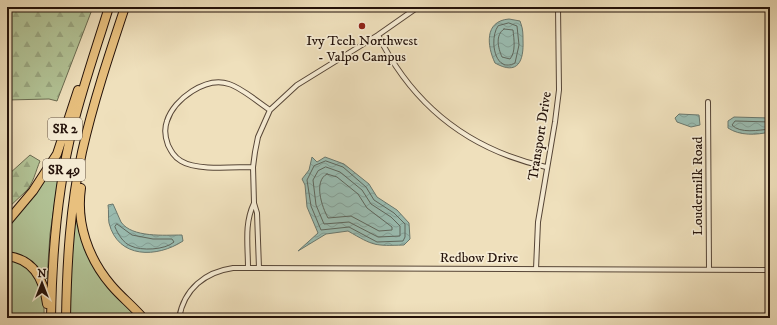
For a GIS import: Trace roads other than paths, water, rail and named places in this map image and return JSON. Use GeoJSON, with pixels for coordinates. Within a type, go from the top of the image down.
{"type":"FeatureCollection","features":[{"type":"Feature","properties":{"kind":"highway","name":"SR 2"},"geometry":{"type":"LineString","coordinates":[[7,222],[33,191],[56,154],[94,43],[103,26],[109,7]]}},
{"type":"Feature","properties":{"kind":"highway","name":"SR 2"},"geometry":{"type":"LineString","coordinates":[[125,7],[98,92],[82,154],[80,213],[89,250],[111,284],[143,318]]}},
{"type":"Feature","properties":{"kind":"highway","name":"SR 49"},"geometry":{"type":"LineString","coordinates":[[50,318],[54,248],[64,167],[77,111],[103,26]]}},
{"type":"Feature","properties":{"kind":"highway","name":"SR 49"},"geometry":{"type":"LineString","coordinates":[[66,318],[70,231],[82,154]]}},
{"type":"Feature","properties":{"kind":"highway"},"geometry":{"type":"LineString","coordinates":[[7,256],[22,260],[36,272],[45,289],[50,318]]}},
{"type":"Feature","properties":{"kind":"street"},"geometry":{"type":"LineString","coordinates":[[259,268],[257,213],[254,203],[253,167],[258,137],[270,110],[297,85],[378,35],[418,7]]}},
{"type":"Feature","properties":{"kind":"street","name":"Transport Drive"},"geometry":{"type":"LineString","coordinates":[[536,269],[538,222],[555,122],[558,90],[558,7]]}},
{"type":"Feature","properties":{"kind":"street"},"geometry":{"type":"LineString","coordinates":[[378,35],[385,51],[409,85],[449,124],[469,138],[500,153],[546,168]]}},
{"type":"Feature","properties":{"kind":"street"},"geometry":{"type":"LineString","coordinates":[[253,167],[199,166],[181,162],[174,156],[168,144],[165,130],[166,121],[169,115],[184,99],[201,85],[210,82],[230,84],[270,110]]}},
{"type":"Feature","properties":{"kind":"street","name":"Loudermilk Road"},"geometry":{"type":"LineString","coordinates":[[708,102],[709,269]]}},
{"type":"Feature","properties":{"kind":"street"},"geometry":{"type":"LineString","coordinates":[[248,268],[247,225],[249,213],[254,203]]}},
{"type":"Feature","properties":{"kind":"street","name":"Redbow Drive"},"geometry":{"type":"LineString","coordinates":[[179,318],[186,296],[200,281],[220,270],[259,268],[770,270]]}},
{"type":"Feature","properties":{"kind":"water"},"geometry":{"type":"Polygon","coordinates":[[[509,19],[520,21],[522,28],[523,48],[521,60],[514,67],[509,68],[495,63],[489,42],[491,29],[495,24],[509,19]]]}},
{"type":"Feature","properties":{"kind":"water"},"geometry":{"type":"Polygon","coordinates":[[[679,114],[699,115],[700,125],[691,127],[677,122],[675,118],[679,114]]]}},
{"type":"Feature","properties":{"kind":"water"},"geometry":{"type":"Polygon","coordinates":[[[734,117],[770,118],[770,132],[743,134],[733,131],[728,128],[728,121],[734,117]]]}},
{"type":"Feature","properties":{"kind":"water"},"geometry":{"type":"Polygon","coordinates":[[[312,157],[317,162],[325,157],[344,164],[369,184],[377,197],[397,210],[409,223],[410,239],[404,245],[380,245],[364,240],[348,231],[326,234],[298,251],[318,233],[307,207],[305,185],[302,179],[309,170],[312,157]]]}},
{"type":"Feature","properties":{"kind":"water"},"geometry":{"type":"Polygon","coordinates":[[[113,204],[121,222],[133,231],[158,235],[182,235],[183,241],[173,247],[151,252],[140,252],[130,249],[121,243],[114,235],[109,223],[108,205],[113,204]]]}},
{"type":"Feature","properties":{"kind":"place","name":"Ivy Tech Northwest - Valpo Campus"},"geometry":{"type":"Point","coordinates":[362,26]}}]}
